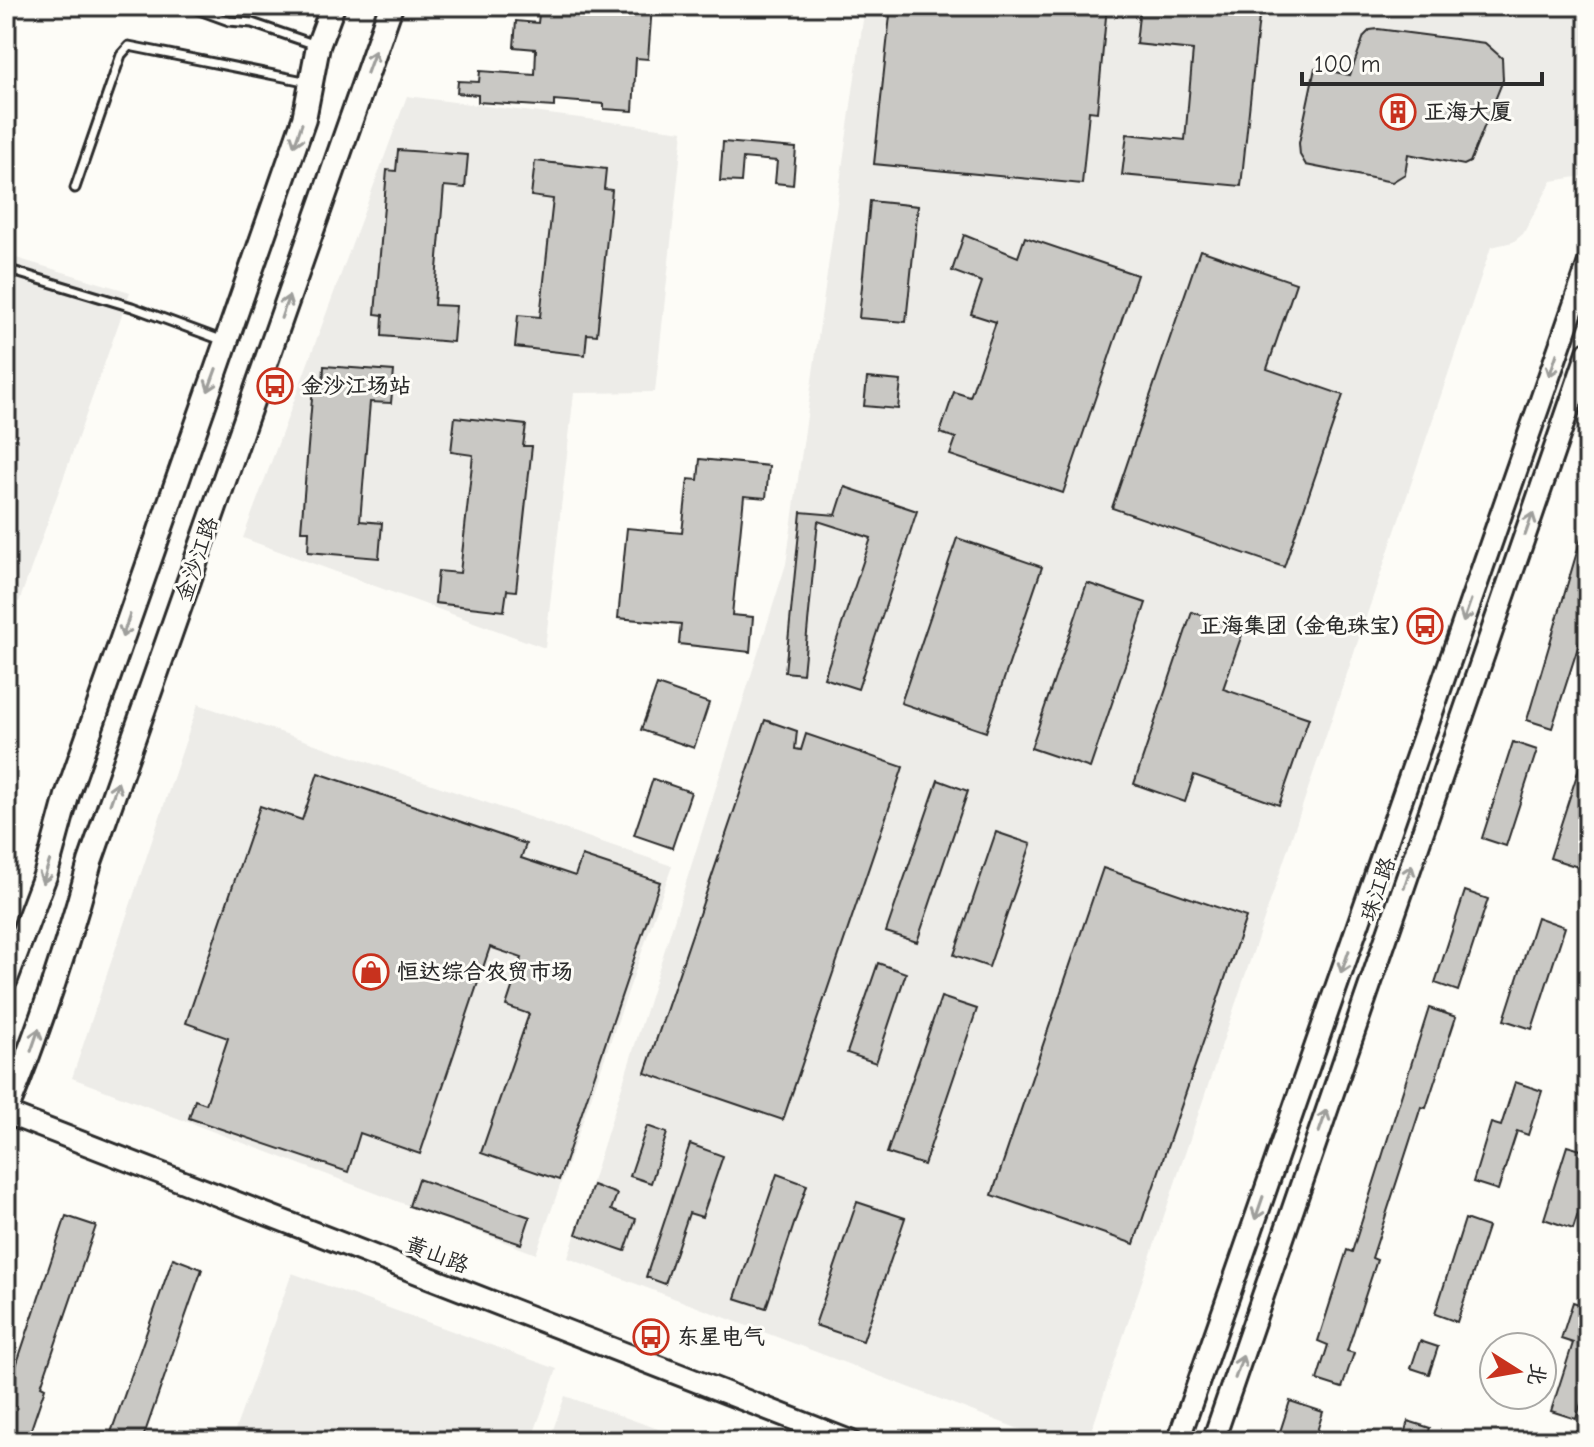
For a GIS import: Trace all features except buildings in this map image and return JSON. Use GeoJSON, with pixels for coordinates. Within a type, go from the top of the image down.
{"type":"FeatureCollection","features":[{"type":"Feature","properties":{"kind":"main road","name":"金沙江路"},"geometry":{"type":"LineString","coordinates":[[6,979],[46,873],[67,796],[304,119],[318,46],[333,6]]}},
{"type":"Feature","properties":{"kind":"main road","name":"金沙江路"},"geometry":{"type":"LineString","coordinates":[[6,1113],[71,936],[90,862],[391,6]]}},
{"type":"Feature","properties":{"kind":"main road"},"geometry":{"type":"LineString","coordinates":[[1178,1441],[1588,265]]}},
{"type":"Feature","properties":{"kind":"main road","name":"珠江路"},"geometry":{"type":"LineString","coordinates":[[1213,1441],[1588,352]]}},
{"type":"Feature","properties":{"kind":"main road","name":"黄山路"},"geometry":{"type":"LineString","coordinates":[[6,1113],[850,1441]]}},
{"type":"Feature","properties":{"kind":"lane"},"geometry":{"type":"LineString","coordinates":[[188,6],[318,46]]}},
{"type":"Feature","properties":{"kind":"lane"},"geometry":{"type":"LineString","coordinates":[[75,188],[121,55],[129,46],[311,83]]}},
{"type":"Feature","properties":{"kind":"lane"},"geometry":{"type":"LineString","coordinates":[[6,269],[132,307],[226,341]]}},
{"type":"Feature","properties":{"kind":"shaded area"},"geometry":{"type":"Polygon","coordinates":[[[865,6],[1588,6],[1588,160],[1583,176],[1552,181],[1523,234],[1513,242],[1491,247],[1088,1441],[1051,1441],[568,1258],[786,564],[865,6]]]}},
{"type":"Feature","properties":{"kind":"shaded area"},"geometry":{"type":"Polygon","coordinates":[[[407,96],[683,131],[655,392],[574,393],[545,648],[243,538],[407,96]]]}},
{"type":"Feature","properties":{"kind":"shaded area"},"geometry":{"type":"Polygon","coordinates":[[[6,255],[130,292],[19,602],[6,599],[6,255]]]}},
{"type":"Feature","properties":{"kind":"shaded area","name":"恒达综合农贸市场"},"geometry":{"type":"Polygon","coordinates":[[[198,704],[672,866],[536,1254],[72,1078],[198,704]]]}},
{"type":"Feature","properties":{"kind":"shaded area"},"geometry":{"type":"Polygon","coordinates":[[[292,1273],[557,1369],[531,1441],[231,1441],[292,1273]]]}},
{"type":"Feature","properties":{"kind":"shaded area"},"geometry":{"type":"Polygon","coordinates":[[[565,1396],[692,1441],[549,1441],[565,1396]]]}},
{"type":"Feature","properties":{"kind":"place","name":"正海大厦"},"geometry":{"type":"Point","coordinates":[1398,112]}},
{"type":"Feature","properties":{"kind":"place","name":"金沙江场站"},"geometry":{"type":"Point","coordinates":[275,386]}},
{"type":"Feature","properties":{"kind":"place","name":"正海集团 (金龟珠宝)"},"geometry":{"type":"Point","coordinates":[1425,626]}},
{"type":"Feature","properties":{"kind":"place","name":"恒达综合农贸市场"},"geometry":{"type":"Point","coordinates":[371,972]}},
{"type":"Feature","properties":{"kind":"place","name":"东星电气"},"geometry":{"type":"Point","coordinates":[651,1337]}}]}
